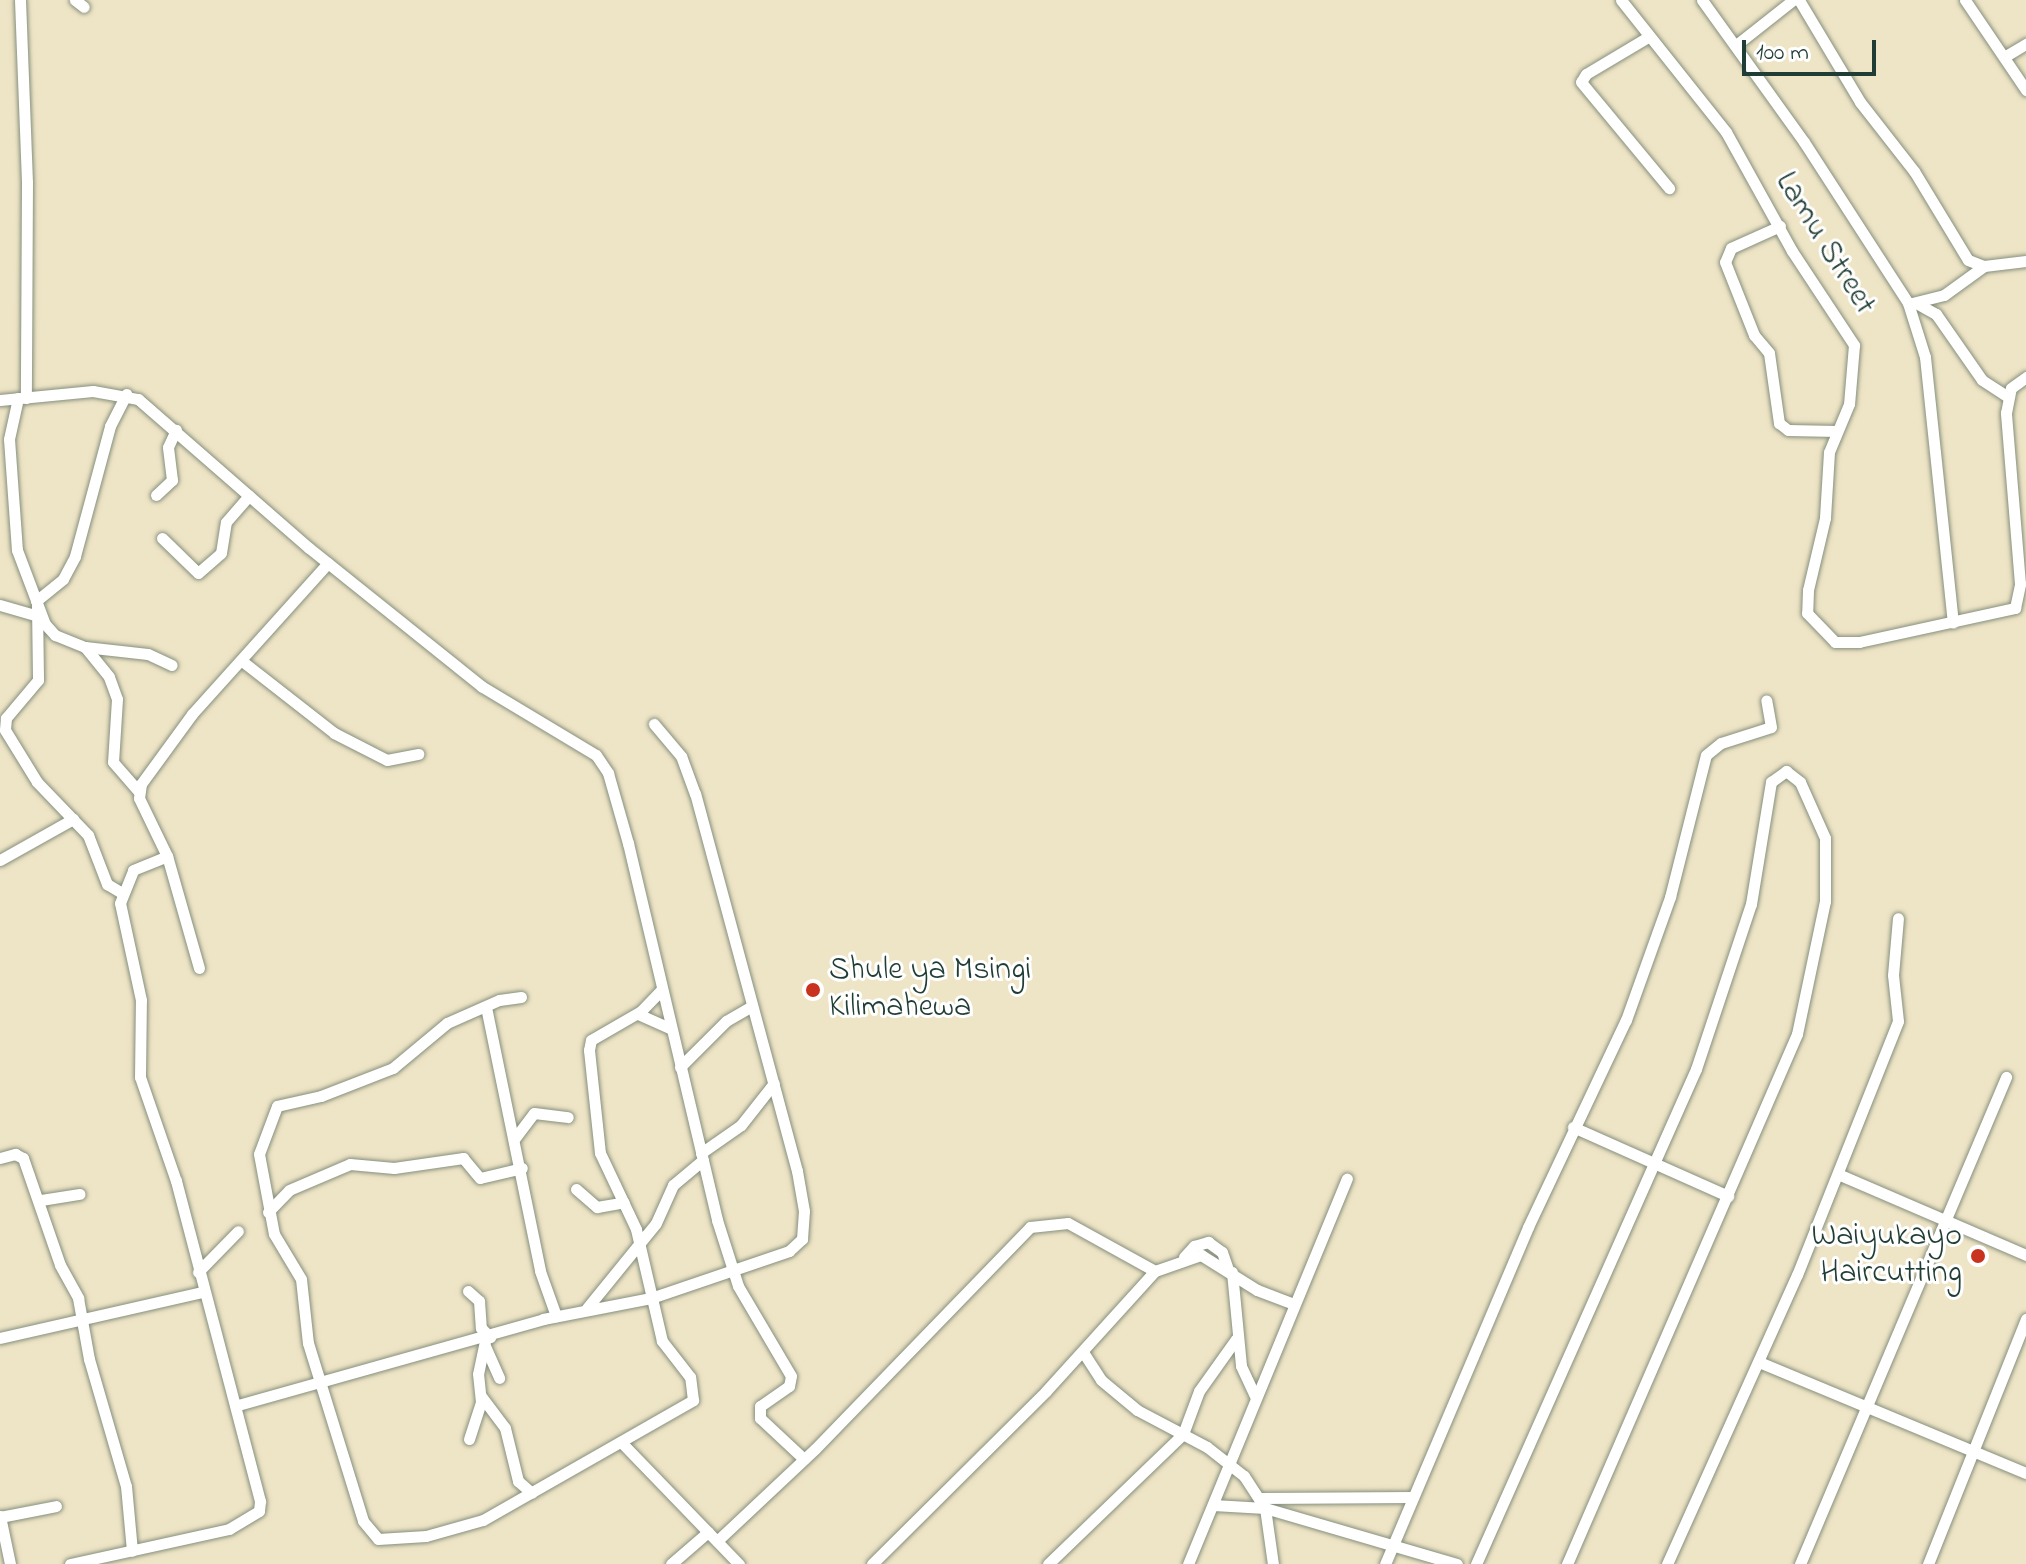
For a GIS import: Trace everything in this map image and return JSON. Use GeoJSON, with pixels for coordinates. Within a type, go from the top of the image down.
{"type":"FeatureCollection","features":[{"type":"Feature","properties":{"kind":"street"},"geometry":{"type":"LineString","coordinates":[[20,0],[28,198],[22,398],[9,439],[17,550],[36,607],[55,635],[85,647],[148,654],[172,665]]}},
{"type":"Feature","properties":{"kind":"street","name":"Lamu Street"},"geometry":{"type":"LineString","coordinates":[[1621,0],[1726,132],[1854,345],[1849,404],[1829,452],[1827,505],[1807,613],[1842,644],[2007,613],[2018,602],[2008,397]]}},
{"type":"Feature","properties":{"kind":"street"},"geometry":{"type":"LineString","coordinates":[[1702,0],[1912,303],[1925,357],[1953,623]]}},
{"type":"Feature","properties":{"kind":"street"},"geometry":{"type":"LineString","coordinates":[[1736,45],[1793,0]]}},
{"type":"Feature","properties":{"kind":"street"},"geometry":{"type":"LineString","coordinates":[[1799,0],[1873,121],[1914,171],[1957,248],[1968,260],[1984,266]]}},
{"type":"Feature","properties":{"kind":"street"},"geometry":{"type":"LineString","coordinates":[[1965,0],[2026,90]]}},
{"type":"Feature","properties":{"kind":"street"},"geometry":{"type":"LineString","coordinates":[[1648,37],[1586,74],[1581,82],[1669,188]]}},
{"type":"Feature","properties":{"kind":"street"},"geometry":{"type":"LineString","coordinates":[[2004,57],[2026,44]]}},
{"type":"Feature","properties":{"kind":"street"},"geometry":{"type":"LineString","coordinates":[[1780,226],[1731,248],[1725,262],[1754,335],[1769,353],[1779,423],[1788,430],[1837,431]]}},
{"type":"Feature","properties":{"kind":"street"},"geometry":{"type":"LineString","coordinates":[[1912,303],[1944,295],[1984,266],[2025,259]]}},
{"type":"Feature","properties":{"kind":"street"},"geometry":{"type":"LineString","coordinates":[[1912,303],[1936,314],[1982,380],[2008,397],[2026,377]]}},
{"type":"Feature","properties":{"kind":"street"},"geometry":{"type":"LineString","coordinates":[[0,400],[93,391],[126,394],[151,406],[328,563],[518,713],[596,755],[608,773],[624,829],[670,1028],[733,1270],[791,1376],[789,1386],[760,1406],[760,1418],[804,1459]]}},
{"type":"Feature","properties":{"kind":"street"},"geometry":{"type":"LineString","coordinates":[[122,893],[107,884],[88,835],[37,782],[4,725],[38,680],[36,607],[63,579],[75,556],[110,426],[126,394]]}},
{"type":"Feature","properties":{"kind":"street"},"geometry":{"type":"LineString","coordinates":[[156,495],[172,480],[168,447],[176,430]]}},
{"type":"Feature","properties":{"kind":"street"},"geometry":{"type":"LineString","coordinates":[[162,538],[198,573],[221,553],[226,522],[249,496]]}},
{"type":"Feature","properties":{"kind":"street"},"geometry":{"type":"LineString","coordinates":[[139,792],[166,748],[328,563]]}},
{"type":"Feature","properties":{"kind":"street"},"geometry":{"type":"LineString","coordinates":[[0,605],[36,607]]}},
{"type":"Feature","properties":{"kind":"street"},"geometry":{"type":"LineString","coordinates":[[85,647],[109,677],[117,699],[113,762],[139,792],[167,856],[199,968]]}},
{"type":"Feature","properties":{"kind":"street"},"geometry":{"type":"LineString","coordinates":[[242,661],[334,733],[387,760],[418,754]]}},
{"type":"Feature","properties":{"kind":"street"},"geometry":{"type":"LineString","coordinates":[[1385,1564],[1573,1127],[1651,955],[1706,755],[1721,743],[1771,727],[1766,700]]}},
{"type":"Feature","properties":{"kind":"street"},"geometry":{"type":"LineString","coordinates":[[238,1405],[487,1341],[556,1316],[651,1298],[789,1251],[806,1228],[774,1083],[691,780],[681,756],[654,724]]}},
{"type":"Feature","properties":{"kind":"street"},"geometry":{"type":"LineString","coordinates":[[1476,1564],[1728,985],[1751,904],[1771,782],[1786,771],[1800,782],[1823,826],[1825,901],[1797,1034],[1567,1564]]}},
{"type":"Feature","properties":{"kind":"street"},"geometry":{"type":"LineString","coordinates":[[0,860],[73,819]]}},
{"type":"Feature","properties":{"kind":"street"},"geometry":{"type":"LineString","coordinates":[[70,1564],[100,1561],[229,1529],[259,1511],[238,1405],[203,1292],[176,1181],[141,1084],[141,1000],[120,918],[122,893],[133,870],[167,856]]}},
{"type":"Feature","properties":{"kind":"street"},"geometry":{"type":"LineString","coordinates":[[1667,1564],[1759,1362],[1898,1021],[1893,975],[1898,918]]}},
{"type":"Feature","properties":{"kind":"street"},"geometry":{"type":"LineString","coordinates":[[521,997],[447,1023],[393,1068],[321,1096],[277,1106],[258,1158],[274,1234],[301,1279],[308,1343],[363,1521],[378,1539],[455,1529],[532,1493],[680,1410],[694,1395],[690,1377],[662,1341],[624,1202],[597,1144],[589,1045],[638,1014],[661,990]]}},
{"type":"Feature","properties":{"kind":"street"},"geometry":{"type":"LineString","coordinates":[[680,1067],[726,1021],[752,1006]]}},
{"type":"Feature","properties":{"kind":"street"},"geometry":{"type":"LineString","coordinates":[[486,1007],[522,1168],[540,1271],[556,1316]]}},
{"type":"Feature","properties":{"kind":"street"},"geometry":{"type":"LineString","coordinates":[[638,1014],[670,1028]]}},
{"type":"Feature","properties":{"kind":"street"},"geometry":{"type":"LineString","coordinates":[[1800,1564],[1948,1222],[2006,1077]]}},
{"type":"Feature","properties":{"kind":"street"},"geometry":{"type":"LineString","coordinates":[[587,1308],[656,1223],[673,1185],[751,1116],[774,1083]]}},
{"type":"Feature","properties":{"kind":"street"},"geometry":{"type":"LineString","coordinates":[[515,1138],[534,1113],[568,1117]]}},
{"type":"Feature","properties":{"kind":"street"},"geometry":{"type":"LineString","coordinates":[[1573,1127],[1728,1196]]}},
{"type":"Feature","properties":{"kind":"street"},"geometry":{"type":"LineString","coordinates":[[0,1158],[22,1156],[83,1319],[91,1369],[126,1486],[132,1551]]}},
{"type":"Feature","properties":{"kind":"street"},"geometry":{"type":"LineString","coordinates":[[268,1212],[289,1190],[350,1164],[394,1168],[463,1158],[480,1178],[522,1168]]}},
{"type":"Feature","properties":{"kind":"street"},"geometry":{"type":"LineString","coordinates":[[1838,1174],[2026,1255]]}},
{"type":"Feature","properties":{"kind":"street"},"geometry":{"type":"LineString","coordinates":[[1188,1564],[1347,1178]]}},
{"type":"Feature","properties":{"kind":"street"},"geometry":{"type":"LineString","coordinates":[[576,1189],[597,1207],[624,1202]]}},
{"type":"Feature","properties":{"kind":"street"},"geometry":{"type":"LineString","coordinates":[[41,1200],[80,1194]]}},
{"type":"Feature","properties":{"kind":"street"},"geometry":{"type":"LineString","coordinates":[[717,1541],[804,1459],[1030,1227],[1068,1223],[1155,1271]]}},
{"type":"Feature","properties":{"kind":"street"},"geometry":{"type":"LineString","coordinates":[[198,1272],[238,1231]]}},
{"type":"Feature","properties":{"kind":"street"},"geometry":{"type":"LineString","coordinates":[[872,1564],[1083,1352],[1155,1271],[1184,1257],[1201,1255],[1257,1290],[1293,1304]]}},
{"type":"Feature","properties":{"kind":"street"},"geometry":{"type":"LineString","coordinates":[[1230,1271],[1236,1339],[1244,1380],[1256,1398]]}},
{"type":"Feature","properties":{"kind":"street"},"geometry":{"type":"LineString","coordinates":[[468,1291],[479,1301],[481,1328],[499,1378]]}},
{"type":"Feature","properties":{"kind":"street"},"geometry":{"type":"LineString","coordinates":[[0,1338],[203,1292]]}},
{"type":"Feature","properties":{"kind":"street"},"geometry":{"type":"LineString","coordinates":[[1928,1564],[1975,1454],[2026,1319]]}},
{"type":"Feature","properties":{"kind":"street"},"geometry":{"type":"LineString","coordinates":[[1048,1564],[1183,1434],[1199,1391],[1236,1339]]}},
{"type":"Feature","properties":{"kind":"street"},"geometry":{"type":"LineString","coordinates":[[469,1439],[481,1396],[478,1374],[487,1341]]}},
{"type":"Feature","properties":{"kind":"street"},"geometry":{"type":"LineString","coordinates":[[1083,1352],[1113,1391],[1154,1422],[1183,1434],[1230,1465],[1263,1503],[1457,1564]]}},
{"type":"Feature","properties":{"kind":"street"},"geometry":{"type":"LineString","coordinates":[[1759,1362],[2026,1473]]}},
{"type":"Feature","properties":{"kind":"street"},"geometry":{"type":"LineString","coordinates":[[481,1396],[505,1428],[518,1481],[532,1493]]}},
{"type":"Feature","properties":{"kind":"street"},"geometry":{"type":"LineString","coordinates":[[621,1442],[739,1564]]}},
{"type":"Feature","properties":{"kind":"street"},"geometry":{"type":"LineString","coordinates":[[1213,1505],[1413,1497]]}},
{"type":"Feature","properties":{"kind":"street"},"geometry":{"type":"LineString","coordinates":[[1263,1503],[1273,1564]]}},
{"type":"Feature","properties":{"kind":"street"},"geometry":{"type":"LineString","coordinates":[[10,1564],[0,1516],[56,1506]]}},
{"type":"Feature","properties":{"kind":"street"},"geometry":{"type":"LineString","coordinates":[[671,1564],[708,1532]]}},
{"type":"Feature","properties":{"kind":"place","name":"Shule ya Msingi Kilimahewa"},"geometry":{"type":"Point","coordinates":[813,990]}},
{"type":"Feature","properties":{"kind":"place","name":"Waiyukayo Haircutting"},"geometry":{"type":"Point","coordinates":[1978,1256]}}]}
